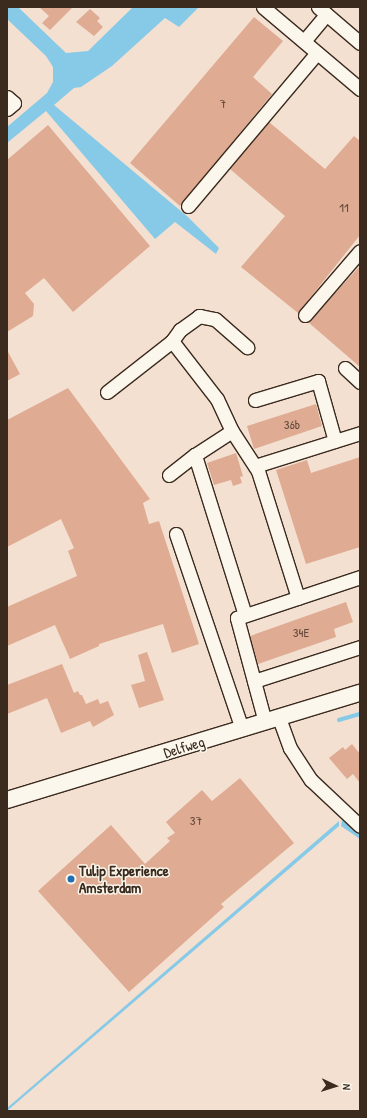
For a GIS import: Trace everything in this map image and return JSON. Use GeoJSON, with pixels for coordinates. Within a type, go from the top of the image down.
{"type":"FeatureCollection","features":[{"type":"Feature","properties":{"kind":"main road","name":"Delfweg"},"geometry":{"type":"LineString","coordinates":[[7,800],[360,693]]}},
{"type":"Feature","properties":{"kind":"street"},"geometry":{"type":"LineString","coordinates":[[263,7],[360,89]]}},
{"type":"Feature","properties":{"kind":"street"},"geometry":{"type":"LineString","coordinates":[[304,41],[322,11],[360,43]]}},
{"type":"Feature","properties":{"kind":"street"},"geometry":{"type":"LineString","coordinates":[[188,206],[317,52]]}},
{"type":"Feature","properties":{"kind":"street"},"geometry":{"type":"LineString","coordinates":[[7,97],[14,103],[7,109]]}},
{"type":"Feature","properties":{"kind":"street"},"geometry":{"type":"LineString","coordinates":[[305,315],[360,251]]}},
{"type":"Feature","properties":{"kind":"street"},"geometry":{"type":"LineString","coordinates":[[107,392],[172,341],[180,330],[199,316],[215,319],[247,346]]}},
{"type":"Feature","properties":{"kind":"street"},"geometry":{"type":"LineString","coordinates":[[172,341],[218,399],[232,431],[255,466],[298,598]]}},
{"type":"Feature","properties":{"kind":"street"},"geometry":{"type":"LineString","coordinates":[[345,368],[360,382]]}},
{"type":"Feature","properties":{"kind":"street"},"geometry":{"type":"LineString","coordinates":[[255,400],[318,381],[335,440]]}},
{"type":"Feature","properties":{"kind":"street"},"geometry":{"type":"LineString","coordinates":[[169,475],[195,455],[232,431]]}},
{"type":"Feature","properties":{"kind":"street"},"geometry":{"type":"LineString","coordinates":[[255,466],[360,433]]}},
{"type":"Feature","properties":{"kind":"street"},"geometry":{"type":"LineString","coordinates":[[195,455],[245,615]]}},
{"type":"Feature","properties":{"kind":"street"},"geometry":{"type":"LineString","coordinates":[[176,534],[242,730]]}},
{"type":"Feature","properties":{"kind":"street"},"geometry":{"type":"LineString","coordinates":[[360,577],[237,618],[254,681],[272,720],[311,780],[360,826]]}},
{"type":"Feature","properties":{"kind":"street"},"geometry":{"type":"LineString","coordinates":[[254,681],[360,647]]}},
{"type":"Feature","properties":{"kind":"water"},"geometry":{"type":"Polygon","coordinates":[[[7,7],[18,7],[66,53],[88,51],[133,7],[199,7],[179,27],[165,18],[112,66],[81,87],[74,88],[54,105],[188,217],[219,248],[216,254],[175,222],[155,239],[46,111],[7,143],[7,127],[47,93],[53,82],[53,67],[46,56],[7,19],[7,7]]]}},
{"type":"Feature","properties":{"kind":"water"},"geometry":{"type":"Polygon","coordinates":[[[342,820],[360,834],[360,839],[341,826],[342,820]]]}},
{"type":"Feature","properties":{"kind":"water"},"geometry":{"type":"Polygon","coordinates":[[[339,821],[339,826],[7,1111],[7,1108],[339,821]]]}},
{"type":"Feature","properties":{"kind":"building"},"geometry":{"type":"Polygon","coordinates":[[[39,7],[73,7],[50,30],[42,23],[49,16],[39,7]]]}},
{"type":"Feature","properties":{"kind":"building"},"geometry":{"type":"Polygon","coordinates":[[[90,9],[100,18],[97,21],[103,27],[94,36],[76,22],[90,9]]]}},
{"type":"Feature","properties":{"kind":"building"},"geometry":{"type":"Polygon","coordinates":[[[254,17],[283,41],[253,77],[272,94],[180,206],[130,163],[254,17]]]}},
{"type":"Feature","properties":{"kind":"building"},"geometry":{"type":"Polygon","coordinates":[[[269,122],[325,169],[354,136],[360,141],[360,235],[298,313],[241,267],[285,216],[230,169],[269,122]]]}},
{"type":"Feature","properties":{"kind":"building"},"geometry":{"type":"Polygon","coordinates":[[[48,125],[150,246],[73,312],[44,278],[25,293],[34,304],[33,316],[7,332],[7,160],[48,125]]]}},
{"type":"Feature","properties":{"kind":"building"},"geometry":{"type":"Polygon","coordinates":[[[360,266],[360,367],[308,322],[360,266]]]}},
{"type":"Feature","properties":{"kind":"building"},"geometry":{"type":"Polygon","coordinates":[[[7,350],[20,374],[7,381],[7,350]]]}},
{"type":"Feature","properties":{"kind":"building"},"geometry":{"type":"Polygon","coordinates":[[[68,388],[150,499],[143,503],[149,524],[159,521],[199,644],[172,653],[163,624],[99,644],[99,646],[70,659],[55,625],[7,646],[7,607],[77,576],[68,551],[74,548],[61,519],[7,547],[7,420],[68,388]]]}},
{"type":"Feature","properties":{"kind":"building"},"geometry":{"type":"Polygon","coordinates":[[[316,404],[322,426],[254,449],[247,426],[316,404]]]}},
{"type":"Feature","properties":{"kind":"building"},"geometry":{"type":"Polygon","coordinates":[[[236,453],[243,476],[240,477],[242,483],[233,486],[231,480],[214,485],[207,463],[236,453]]]}},
{"type":"Feature","properties":{"kind":"building"},"geometry":{"type":"Polygon","coordinates":[[[360,457],[360,547],[306,564],[276,470],[307,460],[311,473],[360,457]]]}},
{"type":"Feature","properties":{"kind":"building"},"geometry":{"type":"Polygon","coordinates":[[[346,602],[353,622],[334,629],[336,637],[258,664],[250,636],[346,602]]]}},
{"type":"Feature","properties":{"kind":"building"},"geometry":{"type":"Polygon","coordinates":[[[147,652],[164,700],[139,708],[131,685],[145,681],[138,655],[147,652]]]}},
{"type":"Feature","properties":{"kind":"building"},"geometry":{"type":"Polygon","coordinates":[[[62,664],[74,693],[78,691],[80,695],[82,695],[86,704],[98,699],[100,704],[108,701],[114,715],[93,727],[90,721],[61,733],[47,698],[7,714],[7,685],[62,664]]]}},
{"type":"Feature","properties":{"kind":"building"},"geometry":{"type":"Polygon","coordinates":[[[352,744],[360,754],[360,783],[353,774],[347,779],[329,758],[343,747],[345,750],[352,744]]]}},
{"type":"Feature","properties":{"kind":"building"},"geometry":{"type":"Polygon","coordinates":[[[240,778],[294,843],[221,904],[224,907],[129,992],[38,891],[111,825],[145,864],[170,841],[167,838],[175,833],[166,822],[202,790],[212,801],[240,778]]]}},
{"type":"Feature","properties":{"kind":"waterway"},"geometry":{"type":"LineString","coordinates":[[339,720],[360,714]]}},
{"type":"Feature","properties":{"kind":"place","name":"Tulip Experience Amsterdam"},"geometry":{"type":"Point","coordinates":[71,879]}}]}
